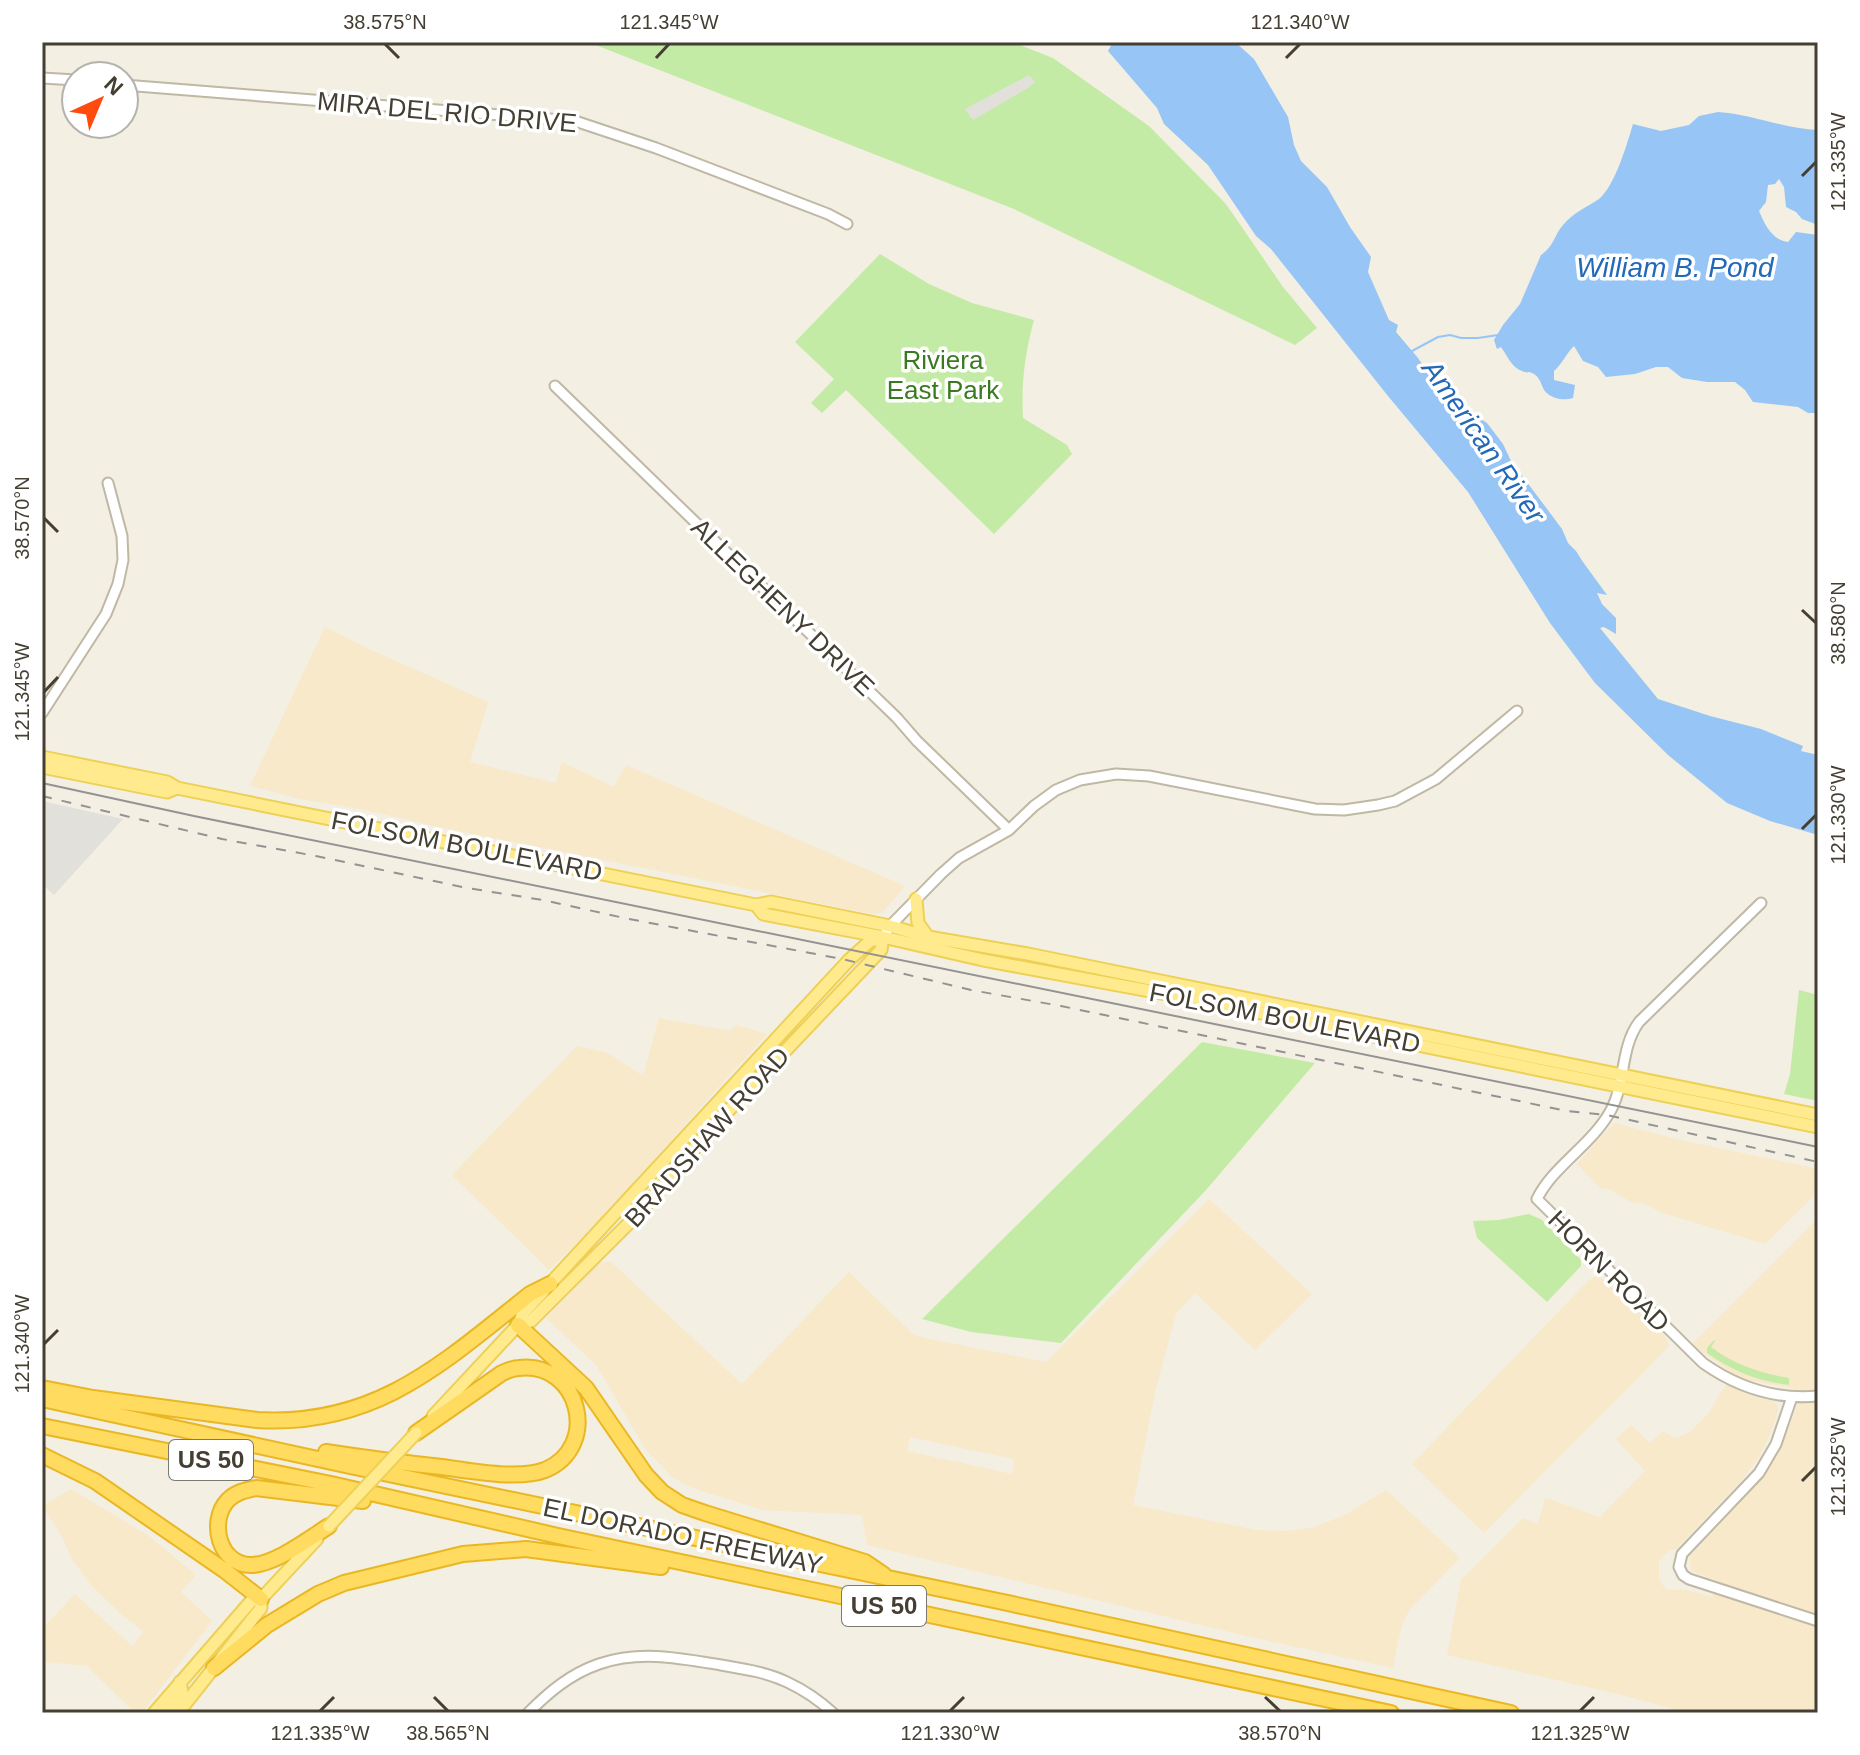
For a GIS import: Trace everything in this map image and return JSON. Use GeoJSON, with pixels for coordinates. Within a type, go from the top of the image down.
{"type":"FeatureCollection","features":[{"type":"Feature","properties":{"kind":"highway"},"geometry":{"type":"LineString","coordinates":[[42,1388],[257,1420],[308,1420],[345,1413],[381,1400],[414,1382],[530,1294],[550,1284]]}},
{"type":"Feature","properties":{"kind":"highway"},"geometry":{"type":"LineString","coordinates":[[518,1325],[586,1388],[646,1475],[662,1492],[693,1509],[865,1562],[891,1579]]}},
{"type":"Feature","properties":{"kind":"highway"},"geometry":{"type":"LineString","coordinates":[[216,1437],[489,1473],[527,1474],[559,1462],[570,1449],[577,1433],[578,1416],[574,1399],[565,1385],[536,1368],[517,1368],[502,1373],[416,1433]]}},
{"type":"Feature","properties":{"kind":"highway","name":"EL DORADO FREEWAY"},"geometry":{"type":"LineString","coordinates":[[42,1399],[1511,1713]]}},
{"type":"Feature","properties":{"kind":"highway","name":"EL DORADO FREEWAY"},"geometry":{"type":"LineString","coordinates":[[42,1426],[331,1484],[558,1536],[1391,1713]]}},
{"type":"Feature","properties":{"kind":"highway"},"geometry":{"type":"LineString","coordinates":[[42,1455],[95,1481],[261,1599]]}},
{"type":"Feature","properties":{"kind":"highway"},"geometry":{"type":"LineString","coordinates":[[329,1526],[276,1558],[252,1565],[243,1564],[230,1556],[220,1544],[217,1529],[219,1513],[228,1500],[241,1491],[256,1488],[439,1509]]}},
{"type":"Feature","properties":{"kind":"highway"},"geometry":{"type":"LineString","coordinates":[[214,1668],[267,1625],[318,1594],[344,1583],[463,1554],[526,1549],[768,1581]]}},
{"type":"Feature","properties":{"kind":"main road","name":"FOLSOM BOULEVARD"},"geometry":{"type":"LineString","coordinates":[[42,757],[167,782],[177,788],[756,905],[771,902],[890,926],[928,937],[1028,954],[1485,1047],[1711,1104],[1818,1127]]}},
{"type":"Feature","properties":{"kind":"main road","name":"FOLSOM BOULEVARD"},"geometry":{"type":"LineString","coordinates":[[42,767],[167,792],[177,788]]}},
{"type":"Feature","properties":{"kind":"main road"},"geometry":{"type":"LineString","coordinates":[[916,899],[918,923],[928,937]]}},
{"type":"Feature","properties":{"kind":"main road","name":"FOLSOM BOULEVARD"},"geometry":{"type":"LineString","coordinates":[[756,905],[763,914],[983,960],[1428,1047],[1818,1115]]}},
{"type":"Feature","properties":{"kind":"main road"},"geometry":{"type":"LineString","coordinates":[[841,930],[851,940],[853,950],[849,960]]}},
{"type":"Feature","properties":{"kind":"main road","name":"BRADSHAW ROAD"},"geometry":{"type":"LineString","coordinates":[[154,1713],[252,1600],[261,1599],[518,1325],[523,1313],[593,1235],[849,960],[870,941],[883,937],[881,950],[711,1129],[640,1212],[531,1321],[518,1325]]}},
{"type":"Feature","properties":{"kind":"main road"},"geometry":{"type":"LineString","coordinates":[[1428,1047],[1433,1043],[1478,1051],[1485,1047]]}},
{"type":"Feature","properties":{"kind":"main road"},"geometry":{"type":"LineString","coordinates":[[1711,1104],[1747,1108],[1760,1103]]}},
{"type":"Feature","properties":{"kind":"main road"},"geometry":{"type":"LineString","coordinates":[[606,1247],[609,1226],[632,1195]]}},
{"type":"Feature","properties":{"kind":"main road","name":"BRADSHAW ROAD"},"geometry":{"type":"LineString","coordinates":[[178,1713],[261,1608],[261,1599]]}},
{"type":"Feature","properties":{"kind":"main road"},"geometry":{"type":"LineString","coordinates":[[166,1713],[182,1693],[180,1682]]}},
{"type":"Feature","properties":{"kind":"street","name":"MIRA DEL RIO DRIVE"},"geometry":{"type":"LineString","coordinates":[[140,86],[575,121],[656,148],[847,224]]}},
{"type":"Feature","properties":{"kind":"street","name":"ALLEGHENY DRIVE"},"geometry":{"type":"LineString","coordinates":[[555,386],[1009,830]]}},
{"type":"Feature","properties":{"kind":"street"},"geometry":{"type":"LineString","coordinates":[[42,713],[106,614],[118,584],[123,560],[122,536],[108,483]]}},
{"type":"Feature","properties":{"kind":"street","name":"BRADSHAW ROAD"},"geometry":{"type":"LineString","coordinates":[[883,937],[890,926],[959,858],[1009,830],[1056,790],[1080,780],[1103,775],[1149,776],[1315,809],[1344,810],[1378,805],[1405,796],[1436,779],[1517,711]]}},
{"type":"Feature","properties":{"kind":"street"},"geometry":{"type":"LineString","coordinates":[[1620,1081],[1629,1038],[1639,1022],[1761,903]]}},
{"type":"Feature","properties":{"kind":"street","name":"HORN ROAD"},"geometry":{"type":"LineString","coordinates":[[1620,1081],[1613,1105],[1600,1126],[1542,1188],[1537,1199],[1703,1363],[1738,1384],[1769,1394],[1818,1396]]}},
{"type":"Feature","properties":{"kind":"street"},"geometry":{"type":"LineString","coordinates":[[1792,1397],[1776,1444],[1764,1466],[1682,1554],[1679,1567],[1689,1579],[1818,1621]]}},
{"type":"Feature","properties":{"kind":"street"},"geometry":{"type":"LineString","coordinates":[[528,1713],[565,1680],[589,1668],[644,1655],[676,1657],[769,1675],[801,1689],[833,1713]]}},
{"type":"Feature","properties":{"kind":"shaded area"},"geometry":{"type":"Polygon","coordinates":[[[1029,75],[1035,82],[1028,88],[973,120],[965,109],[1029,75]]]}},
{"type":"Feature","properties":{"kind":"shaded area"},"geometry":{"type":"Polygon","coordinates":[[[325,627],[488,702],[470,762],[556,783],[562,762],[614,787],[626,765],[905,886],[883,912],[872,914],[300,799],[250,786],[325,627]]]}},
{"type":"Feature","properties":{"kind":"shaded area"},"geometry":{"type":"Polygon","coordinates":[[[42,801],[123,819],[54,895],[42,884],[42,801]]]}},
{"type":"Feature","properties":{"kind":"shaded area"},"geometry":{"type":"Polygon","coordinates":[[[659,1018],[730,1031],[736,1025],[767,1034],[606,1214],[549,1270],[452,1175],[577,1046],[608,1053],[643,1076],[659,1018]]]}},
{"type":"Feature","properties":{"kind":"shaded area"},"geometry":{"type":"Polygon","coordinates":[[[1614,1123],[1818,1169],[1814,1196],[1765,1244],[1663,1213],[1640,1202],[1634,1204],[1611,1190],[1600,1188],[1577,1164],[1614,1123]]]}},
{"type":"Feature","properties":{"kind":"shaded area"},"geometry":{"type":"Polygon","coordinates":[[[1209,1199],[1312,1294],[1255,1350],[1195,1293],[1176,1314],[1156,1388],[1133,1505],[1256,1530],[1285,1531],[1312,1528],[1345,1515],[1386,1490],[1460,1558],[1409,1610],[1401,1628],[1393,1668],[867,1545],[862,1515],[763,1510],[695,1489],[672,1477],[646,1450],[596,1365],[546,1318],[599,1263],[610,1261],[742,1384],[849,1272],[914,1335],[1046,1362],[1209,1199]],[[910,1437],[907,1451],[1012,1474],[1014,1459],[910,1437]]]}},
{"type":"Feature","properties":{"kind":"shaded area"},"geometry":{"type":"Polygon","coordinates":[[[1818,1218],[1818,1713],[1689,1713],[1447,1655],[1461,1580],[1523,1518],[1538,1524],[1545,1498],[1600,1517],[1645,1471],[1616,1439],[1631,1425],[1650,1443],[1663,1431],[1674,1438],[1689,1433],[1708,1414],[1730,1371],[1693,1343],[1818,1218]],[[1748,1380],[1745,1394],[1773,1401],[1777,1405],[1772,1429],[1761,1454],[1741,1481],[1676,1549],[1659,1560],[1659,1579],[1666,1590],[1686,1590],[1712,1597],[1718,1581],[1692,1571],[1690,1556],[1762,1478],[1780,1450],[1797,1406],[1796,1389],[1748,1380]]]}},
{"type":"Feature","properties":{"kind":"shaded area"},"geometry":{"type":"Polygon","coordinates":[[[1598,1275],[1658,1329],[1669,1346],[1484,1533],[1412,1464],[1589,1280],[1598,1275]]]}},
{"type":"Feature","properties":{"kind":"shaded area"},"geometry":{"type":"Polygon","coordinates":[[[71,1489],[149,1536],[196,1575],[181,1592],[212,1621],[142,1713],[135,1713],[87,1666],[46,1662],[42,1658],[42,1629],[75,1594],[132,1646],[144,1632],[91,1585],[73,1561],[59,1531],[42,1506],[71,1489]]]}},
{"type":"Feature","properties":{"kind":"green space"},"geometry":{"type":"Polygon","coordinates":[[[588,42],[1012,42],[1053,58],[1149,126],[1226,204],[1283,287],[1317,328],[1295,345],[1014,209],[588,42]]]}},
{"type":"Feature","properties":{"kind":"green space","name":"Riviera East Park"},"geometry":{"type":"Polygon","coordinates":[[[880,254],[929,284],[972,303],[1034,320],[1024,368],[1023,418],[1067,445],[1072,454],[994,534],[846,390],[822,413],[811,403],[834,379],[795,342],[880,254]]]}},
{"type":"Feature","properties":{"kind":"green space"},"geometry":{"type":"Polygon","coordinates":[[[1799,990],[1818,995],[1818,1101],[1784,1094],[1790,1074],[1799,990]]]}},
{"type":"Feature","properties":{"kind":"green space"},"geometry":{"type":"Polygon","coordinates":[[[1202,1042],[1315,1063],[1206,1190],[1061,1343],[971,1332],[922,1319],[1202,1042]]]}},
{"type":"Feature","properties":{"kind":"green space"},"geometry":{"type":"Polygon","coordinates":[[[1529,1214],[1542,1220],[1581,1260],[1581,1266],[1547,1302],[1477,1238],[1473,1221],[1529,1214]]]}},
{"type":"Feature","properties":{"kind":"green space"},"geometry":{"type":"Polygon","coordinates":[[[1714,1340],[1711,1347],[1729,1359],[1768,1374],[1789,1378],[1789,1385],[1746,1374],[1716,1359],[1707,1353],[1714,1340]]]}},
{"type":"Feature","properties":{"kind":"water","name":"American River"},"geometry":{"type":"Polygon","coordinates":[[[1113,42],[1235,42],[1254,59],[1288,117],[1301,161],[1327,187],[1371,257],[1368,272],[1389,320],[1398,325],[1396,332],[1435,383],[1455,389],[1449,399],[1487,423],[1607,595],[1597,593],[1602,604],[1616,618],[1616,634],[1600,628],[1658,699],[1761,729],[1803,746],[1801,751],[1818,755],[1818,835],[1770,821],[1727,803],[1668,755],[1595,683],[1550,623],[1468,492],[1271,249],[1256,236],[1208,165],[1164,124],[1157,108],[1108,51],[1113,42]]]}},
{"type":"Feature","properties":{"kind":"water","name":"William B. Pond"},"geometry":{"type":"Polygon","coordinates":[[[1718,112],[1818,130],[1818,225],[1802,219],[1786,207],[1784,187],[1779,179],[1775,184],[1768,185],[1766,202],[1759,211],[1770,231],[1782,241],[1788,242],[1796,232],[1818,235],[1818,413],[1808,413],[1798,407],[1753,402],[1735,382],[1682,378],[1668,367],[1606,377],[1598,367],[1583,361],[1574,346],[1554,371],[1554,380],[1575,385],[1573,398],[1561,399],[1550,395],[1536,376],[1512,364],[1501,347],[1497,349],[1494,340],[1520,304],[1541,255],[1567,221],[1605,193],[1620,164],[1633,124],[1661,131],[1689,125],[1699,116],[1718,112]]]}},
{"type":"Feature","properties":{"kind":"waterway"},"geometry":{"type":"LineString","coordinates":[[1412,351],[1438,337],[1498,335]]}},
{"type":"Feature","properties":{"kind":"tram line"},"geometry":{"type":"LineString","coordinates":[[42,783],[1818,1147]]}},
{"type":"Feature","properties":{"kind":"railway"},"geometry":{"type":"LineString","coordinates":[[42,796],[222,839],[842,959],[971,990],[1567,1111],[1607,1115],[1818,1162]]}}]}
